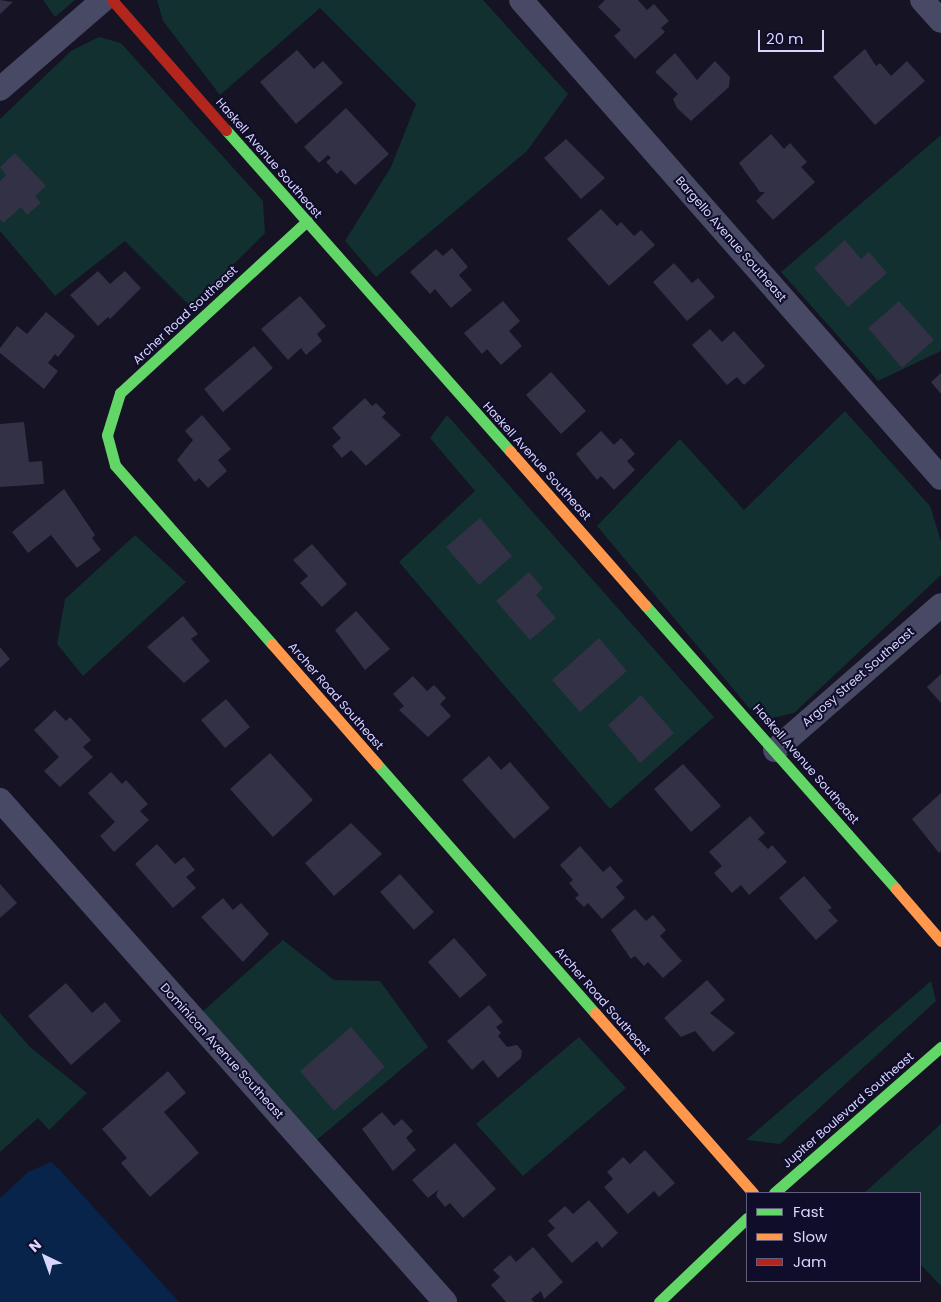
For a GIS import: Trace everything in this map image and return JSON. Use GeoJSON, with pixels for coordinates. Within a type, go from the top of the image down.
{"type":"FeatureCollection","features":[{"type":"Feature","properties":{"kind":"street"},"geometry":{"type":"LineString","coordinates":[[0,89],[103,0]]}},
{"type":"Feature","properties":{"kind":"street","name":"Haskell Avenue Southeast"},"geometry":{"type":"LineString","coordinates":[[112,0],[776,750],[941,941]]}},
{"type":"Feature","properties":{"kind":"street","name":"Bargello Avenue Southeast"},"geometry":{"type":"LineString","coordinates":[[521,0],[941,478]]}},
{"type":"Feature","properties":{"kind":"street"},"geometry":{"type":"LineString","coordinates":[[922,0],[941,21]]}},
{"type":"Feature","properties":{"kind":"street","name":"Archer Road Southeast"},"geometry":{"type":"LineString","coordinates":[[307,221],[120,393],[107,435],[115,465],[752,1192]]}},
{"type":"Feature","properties":{"kind":"street","name":"Argosy Street Southeast"},"geometry":{"type":"LineString","coordinates":[[776,750],[941,605]]}},
{"type":"Feature","properties":{"kind":"street","name":"Dominican Avenue Southeast"},"geometry":{"type":"LineString","coordinates":[[0,800],[445,1302]]}},
{"type":"Feature","properties":{"kind":"street","name":"Jupiter Boulevard Southeast"},"geometry":{"type":"LineString","coordinates":[[775,1192],[941,1046]]}},
{"type":"Feature","properties":{"kind":"street"},"geometry":{"type":"LineString","coordinates":[[658,1302],[746,1219]]}},
{"type":"Feature","properties":{"kind":"green space"},"geometry":{"type":"Polygon","coordinates":[[[43,0],[75,0],[55,17],[43,0]]]}},
{"type":"Feature","properties":{"kind":"green space"},"geometry":{"type":"Polygon","coordinates":[[[157,0],[483,0],[568,94],[527,151],[376,277],[345,241],[391,167],[416,104],[320,8],[220,95],[163,21],[157,0]]]}},
{"type":"Feature","properties":{"kind":"green space"},"geometry":{"type":"Polygon","coordinates":[[[99,37],[121,43],[263,201],[265,233],[191,307],[125,241],[55,296],[0,231],[0,119],[71,51],[99,37]]]}},
{"type":"Feature","properties":{"kind":"green space"},"geometry":{"type":"Polygon","coordinates":[[[941,135],[941,351],[878,381],[781,272],[941,135]]]}},
{"type":"Feature","properties":{"kind":"green space"},"geometry":{"type":"Polygon","coordinates":[[[845,411],[930,506],[941,541],[941,575],[794,713],[760,721],[597,526],[680,439],[744,510],[845,411]]]}},
{"type":"Feature","properties":{"kind":"green space"},"geometry":{"type":"Polygon","coordinates":[[[447,415],[714,717],[610,809],[399,562],[475,491],[430,438],[447,415]]]}},
{"type":"Feature","properties":{"kind":"green space"},"geometry":{"type":"Polygon","coordinates":[[[135,535],[186,582],[83,676],[57,644],[65,599],[135,535]]]}},
{"type":"Feature","properties":{"kind":"green space"},"geometry":{"type":"Polygon","coordinates":[[[283,940],[334,980],[380,981],[428,1047],[313,1143],[202,1012],[283,940]]]}},
{"type":"Feature","properties":{"kind":"green space"},"geometry":{"type":"Polygon","coordinates":[[[931,981],[936,1001],[780,1144],[746,1140],[931,981]]]}},
{"type":"Feature","properties":{"kind":"green space"},"geometry":{"type":"Polygon","coordinates":[[[0,1013],[30,1047],[87,1093],[49,1130],[38,1118],[0,1152],[0,1013]]]}},
{"type":"Feature","properties":{"kind":"green space"},"geometry":{"type":"Polygon","coordinates":[[[579,1037],[626,1088],[523,1176],[476,1124],[579,1037]]]}},
{"type":"Feature","properties":{"kind":"green space"},"geometry":{"type":"Polygon","coordinates":[[[941,1124],[941,1286],[921,1265],[921,1192],[865,1192],[941,1124]]]}},
{"type":"Feature","properties":{"kind":"water"},"geometry":{"type":"Polygon","coordinates":[[[51,1162],[179,1302],[0,1302],[0,1198],[28,1172],[51,1162]]]}},
{"type":"Feature","properties":{"kind":"building"},"geometry":{"type":"Polygon","coordinates":[[[0,0],[13,2],[0,14],[0,0]]]}},
{"type":"Feature","properties":{"kind":"building"},"geometry":{"type":"Polygon","coordinates":[[[605,0],[638,0],[647,10],[654,4],[669,21],[661,28],[665,32],[635,59],[614,36],[621,30],[598,7],[605,0]]]}},
{"type":"Feature","properties":{"kind":"building"},"geometry":{"type":"Polygon","coordinates":[[[865,49],[876,66],[880,63],[891,76],[907,61],[925,81],[875,125],[833,77],[865,49]]]}},
{"type":"Feature","properties":{"kind":"building"},"geometry":{"type":"Polygon","coordinates":[[[297,50],[314,69],[323,61],[343,83],[296,124],[260,82],[297,50]]]}},
{"type":"Feature","properties":{"kind":"building"},"geometry":{"type":"Polygon","coordinates":[[[675,53],[697,80],[715,61],[730,77],[729,87],[691,121],[677,108],[673,99],[678,94],[655,72],[675,53]]]}},
{"type":"Feature","properties":{"kind":"building"},"geometry":{"type":"Polygon","coordinates":[[[346,108],[389,154],[355,185],[341,170],[337,174],[326,162],[331,158],[328,155],[319,163],[304,147],[346,108]]]}},
{"type":"Feature","properties":{"kind":"building"},"geometry":{"type":"Polygon","coordinates":[[[771,134],[784,149],[790,143],[807,162],[801,167],[815,182],[773,220],[756,201],[765,192],[760,192],[739,163],[771,134]]]}},
{"type":"Feature","properties":{"kind":"building"},"geometry":{"type":"Polygon","coordinates":[[[566,139],[605,178],[581,199],[544,158],[566,139]]]}},
{"type":"Feature","properties":{"kind":"building"},"geometry":{"type":"Polygon","coordinates":[[[15,153],[46,186],[35,196],[41,203],[27,215],[21,207],[3,223],[0,219],[0,181],[6,175],[0,167],[15,153]]]}},
{"type":"Feature","properties":{"kind":"building"},"geometry":{"type":"Polygon","coordinates":[[[601,209],[617,226],[621,222],[634,236],[641,230],[655,245],[609,286],[567,239],[601,209]]]}},
{"type":"Feature","properties":{"kind":"building"},"geometry":{"type":"Polygon","coordinates":[[[845,240],[861,259],[869,252],[887,273],[848,307],[814,268],[845,240]]]}},
{"type":"Feature","properties":{"kind":"building"},"geometry":{"type":"Polygon","coordinates":[[[452,248],[468,267],[459,275],[472,290],[451,308],[435,289],[430,294],[410,272],[436,249],[443,256],[452,248]]]}},
{"type":"Feature","properties":{"kind":"building"},"geometry":{"type":"Polygon","coordinates":[[[674,263],[692,283],[698,278],[715,297],[687,321],[653,282],[674,263]]]}},
{"type":"Feature","properties":{"kind":"building"},"geometry":{"type":"Polygon","coordinates":[[[98,271],[110,284],[125,271],[141,288],[110,319],[108,317],[98,326],[70,295],[98,271]]]}},
{"type":"Feature","properties":{"kind":"building"},"geometry":{"type":"Polygon","coordinates":[[[300,296],[326,326],[317,334],[322,341],[306,355],[301,348],[288,360],[261,329],[300,296]]]}},
{"type":"Feature","properties":{"kind":"building"},"geometry":{"type":"Polygon","coordinates":[[[503,301],[520,321],[509,331],[522,346],[501,365],[487,349],[482,354],[464,333],[503,301]]]}},
{"type":"Feature","properties":{"kind":"building"},"geometry":{"type":"Polygon","coordinates":[[[899,301],[934,340],[902,368],[868,328],[899,301]]]}},
{"type":"Feature","properties":{"kind":"building"},"geometry":{"type":"Polygon","coordinates":[[[46,312],[75,336],[58,357],[55,354],[48,363],[58,371],[44,389],[0,353],[0,348],[17,326],[27,334],[46,312]]]}},
{"type":"Feature","properties":{"kind":"building"},"geometry":{"type":"Polygon","coordinates":[[[710,329],[722,342],[734,331],[765,366],[744,385],[737,377],[727,385],[692,345],[710,329]]]}},
{"type":"Feature","properties":{"kind":"building"},"geometry":{"type":"Polygon","coordinates":[[[254,346],[273,368],[223,412],[204,389],[254,346]]]}},
{"type":"Feature","properties":{"kind":"building"},"geometry":{"type":"Polygon","coordinates":[[[551,372],[586,411],[561,434],[526,395],[551,372]]]}},
{"type":"Feature","properties":{"kind":"building"},"geometry":{"type":"Polygon","coordinates":[[[941,373],[941,394],[931,382],[941,373]]]}},
{"type":"Feature","properties":{"kind":"building"},"geometry":{"type":"Polygon","coordinates":[[[365,398],[372,406],[376,403],[386,413],[382,417],[401,435],[366,466],[351,450],[342,458],[332,446],[341,438],[332,428],[365,398]]]}},
{"type":"Feature","properties":{"kind":"building"},"geometry":{"type":"Polygon","coordinates":[[[202,415],[231,449],[218,460],[227,471],[208,488],[199,478],[195,482],[177,460],[193,440],[185,431],[202,415]]]}},
{"type":"Feature","properties":{"kind":"building"},"geometry":{"type":"Polygon","coordinates":[[[24,422],[29,462],[42,461],[44,484],[0,487],[0,424],[24,422]]]}},
{"type":"Feature","properties":{"kind":"building"},"geometry":{"type":"Polygon","coordinates":[[[601,431],[614,445],[621,438],[635,454],[627,461],[635,470],[614,490],[601,476],[597,480],[576,454],[601,431]]]}},
{"type":"Feature","properties":{"kind":"building"},"geometry":{"type":"Polygon","coordinates":[[[64,489],[95,535],[92,538],[101,550],[77,568],[51,535],[28,553],[12,532],[64,489]]]}},
{"type":"Feature","properties":{"kind":"building"},"geometry":{"type":"Polygon","coordinates":[[[480,518],[512,556],[479,585],[446,547],[480,518]]]}},
{"type":"Feature","properties":{"kind":"building"},"geometry":{"type":"Polygon","coordinates":[[[312,544],[347,584],[322,607],[300,583],[308,576],[293,560],[312,544]]]}},
{"type":"Feature","properties":{"kind":"building"},"geometry":{"type":"Polygon","coordinates":[[[529,572],[543,588],[536,595],[556,618],[530,640],[496,601],[529,572]]]}},
{"type":"Feature","properties":{"kind":"building"},"geometry":{"type":"Polygon","coordinates":[[[356,611],[390,649],[365,670],[335,630],[356,611]]]}},
{"type":"Feature","properties":{"kind":"building"},"geometry":{"type":"Polygon","coordinates":[[[183,616],[198,634],[191,639],[210,661],[184,683],[147,647],[183,616]]]}},
{"type":"Feature","properties":{"kind":"building"},"geometry":{"type":"Polygon","coordinates":[[[599,638],[627,671],[580,712],[552,680],[599,638]]]}},
{"type":"Feature","properties":{"kind":"building"},"geometry":{"type":"Polygon","coordinates":[[[0,647],[10,659],[0,668],[0,647]]]}},
{"type":"Feature","properties":{"kind":"building"},"geometry":{"type":"Polygon","coordinates":[[[941,674],[941,703],[927,687],[941,674]]]}},
{"type":"Feature","properties":{"kind":"building"},"geometry":{"type":"Polygon","coordinates":[[[413,676],[427,691],[434,685],[446,698],[440,704],[451,716],[428,737],[399,710],[404,706],[393,694],[413,676]]]}},
{"type":"Feature","properties":{"kind":"building"},"geometry":{"type":"Polygon","coordinates":[[[641,695],[674,733],[640,763],[608,725],[641,695]]]}},
{"type":"Feature","properties":{"kind":"building"},"geometry":{"type":"Polygon","coordinates":[[[226,699],[250,727],[225,748],[201,720],[226,699]]]}},
{"type":"Feature","properties":{"kind":"building"},"geometry":{"type":"Polygon","coordinates":[[[55,710],[66,721],[70,717],[91,740],[83,747],[93,757],[60,787],[44,771],[59,757],[34,730],[55,710]]]}},
{"type":"Feature","properties":{"kind":"building"},"geometry":{"type":"Polygon","coordinates":[[[270,753],[313,800],[273,837],[230,789],[270,753]]]}},
{"type":"Feature","properties":{"kind":"building"},"geometry":{"type":"Polygon","coordinates":[[[489,756],[501,770],[510,762],[550,808],[514,839],[462,780],[489,756]]]}},
{"type":"Feature","properties":{"kind":"building"},"geometry":{"type":"Polygon","coordinates":[[[683,764],[721,806],[691,832],[654,789],[683,764]]]}},
{"type":"Feature","properties":{"kind":"building"},"geometry":{"type":"Polygon","coordinates":[[[111,772],[122,784],[126,780],[148,804],[140,811],[149,820],[114,852],[100,836],[115,822],[88,793],[111,772]]]}},
{"type":"Feature","properties":{"kind":"building"},"geometry":{"type":"Polygon","coordinates":[[[941,793],[941,851],[939,853],[912,819],[941,793]]]}},
{"type":"Feature","properties":{"kind":"building"},"geometry":{"type":"Polygon","coordinates":[[[750,816],[765,833],[758,839],[768,849],[772,845],[787,862],[749,895],[741,885],[732,893],[714,873],[722,866],[709,852],[750,816]]]}},
{"type":"Feature","properties":{"kind":"building"},"geometry":{"type":"Polygon","coordinates":[[[351,823],[382,854],[334,896],[305,863],[351,823]]]}},
{"type":"Feature","properties":{"kind":"building"},"geometry":{"type":"Polygon","coordinates":[[[157,844],[175,864],[184,857],[195,870],[186,877],[196,888],[173,908],[135,864],[157,844]]]}},
{"type":"Feature","properties":{"kind":"building"},"geometry":{"type":"Polygon","coordinates":[[[580,846],[603,872],[610,866],[623,881],[616,887],[625,898],[602,919],[588,903],[584,907],[575,898],[579,895],[569,883],[573,880],[560,865],[580,846]]]}},
{"type":"Feature","properties":{"kind":"building"},"geometry":{"type":"Polygon","coordinates":[[[400,874],[434,912],[414,930],[380,892],[400,874]]]}},
{"type":"Feature","properties":{"kind":"building"},"geometry":{"type":"Polygon","coordinates":[[[804,876],[832,908],[828,910],[838,921],[816,940],[779,898],[804,876]]]}},
{"type":"Feature","properties":{"kind":"building"},"geometry":{"type":"Polygon","coordinates":[[[0,884],[17,903],[0,918],[0,884]]]}},
{"type":"Feature","properties":{"kind":"building"},"geometry":{"type":"Polygon","coordinates":[[[223,898],[233,910],[241,903],[269,934],[243,962],[201,917],[223,898]]]}},
{"type":"Feature","properties":{"kind":"building"},"geometry":{"type":"Polygon","coordinates":[[[635,909],[646,921],[653,915],[666,930],[660,936],[682,961],[663,978],[648,962],[644,966],[635,956],[631,959],[611,930],[635,909]]]}},
{"type":"Feature","properties":{"kind":"building"},"geometry":{"type":"Polygon","coordinates":[[[454,938],[487,975],[460,998],[428,962],[454,938]]]}},
{"type":"Feature","properties":{"kind":"building"},"geometry":{"type":"Polygon","coordinates":[[[707,980],[725,1000],[710,1013],[735,1033],[713,1052],[695,1031],[681,1037],[664,1018],[707,980]]]}},
{"type":"Feature","properties":{"kind":"building"},"geometry":{"type":"Polygon","coordinates":[[[66,983],[92,1013],[105,1002],[121,1021],[71,1065],[28,1016],[66,983]]]}},
{"type":"Feature","properties":{"kind":"building"},"geometry":{"type":"Polygon","coordinates":[[[489,1005],[503,1022],[496,1027],[501,1033],[498,1036],[507,1047],[517,1045],[522,1051],[521,1058],[498,1078],[483,1060],[472,1070],[447,1041],[489,1005]]]}},
{"type":"Feature","properties":{"kind":"building"},"geometry":{"type":"Polygon","coordinates":[[[351,1027],[385,1067],[334,1111],[300,1071],[351,1027]]]}},
{"type":"Feature","properties":{"kind":"building"},"geometry":{"type":"Polygon","coordinates":[[[168,1071],[186,1093],[164,1112],[199,1153],[150,1197],[121,1163],[127,1158],[102,1129],[168,1071]]]}},
{"type":"Feature","properties":{"kind":"building"},"geometry":{"type":"Polygon","coordinates":[[[382,1112],[394,1126],[402,1119],[413,1131],[406,1138],[416,1150],[393,1171],[362,1129],[382,1112]]]}},
{"type":"Feature","properties":{"kind":"building"},"geometry":{"type":"Polygon","coordinates":[[[455,1143],[496,1189],[463,1218],[450,1203],[445,1207],[436,1196],[438,1190],[428,1198],[412,1180],[455,1143]]]}},
{"type":"Feature","properties":{"kind":"building"},"geometry":{"type":"Polygon","coordinates":[[[645,1150],[675,1183],[659,1197],[654,1191],[628,1214],[604,1187],[613,1179],[607,1172],[623,1157],[630,1164],[645,1150]]]}},
{"type":"Feature","properties":{"kind":"building"},"geometry":{"type":"Polygon","coordinates":[[[589,1200],[618,1233],[602,1248],[597,1241],[572,1263],[547,1235],[555,1228],[548,1221],[565,1206],[573,1214],[589,1200]]]}},
{"type":"Feature","properties":{"kind":"building"},"geometry":{"type":"Polygon","coordinates":[[[533,1247],[563,1282],[544,1299],[541,1291],[531,1299],[534,1302],[506,1302],[491,1285],[500,1277],[493,1270],[510,1255],[516,1262],[533,1247]]]}},
{"type":"Feature","properties":{"kind":"traffic: fast"},"geometry":{"type":"LineString","coordinates":[[226,130],[510,451]]}},
{"type":"Feature","properties":{"kind":"traffic: fast"},"geometry":{"type":"LineString","coordinates":[[272,644],[115,465],[107,435],[120,393],[307,221]]}},
{"type":"Feature","properties":{"kind":"traffic: fast"},"geometry":{"type":"LineString","coordinates":[[645,605],[896,889]]}},
{"type":"Feature","properties":{"kind":"traffic: fast"},"geometry":{"type":"LineString","coordinates":[[377,764],[595,1013]]}},
{"type":"Feature","properties":{"kind":"traffic: fast"},"geometry":{"type":"LineString","coordinates":[[775,1192],[941,1047]]}},
{"type":"Feature","properties":{"kind":"traffic: fast"},"geometry":{"type":"LineString","coordinates":[[659,1302],[746,1219]]}},
{"type":"Feature","properties":{"kind":"traffic: slow"},"geometry":{"type":"LineString","coordinates":[[510,451],[645,605]]}},
{"type":"Feature","properties":{"kind":"traffic: slow"},"geometry":{"type":"LineString","coordinates":[[272,644],[377,764]]}},
{"type":"Feature","properties":{"kind":"traffic: slow"},"geometry":{"type":"LineString","coordinates":[[896,889],[941,941]]}},
{"type":"Feature","properties":{"kind":"traffic: slow"},"geometry":{"type":"LineString","coordinates":[[595,1013],[752,1192]]}},
{"type":"Feature","properties":{"kind":"traffic: jam"},"geometry":{"type":"LineString","coordinates":[[112,0],[226,130]]}}]}
